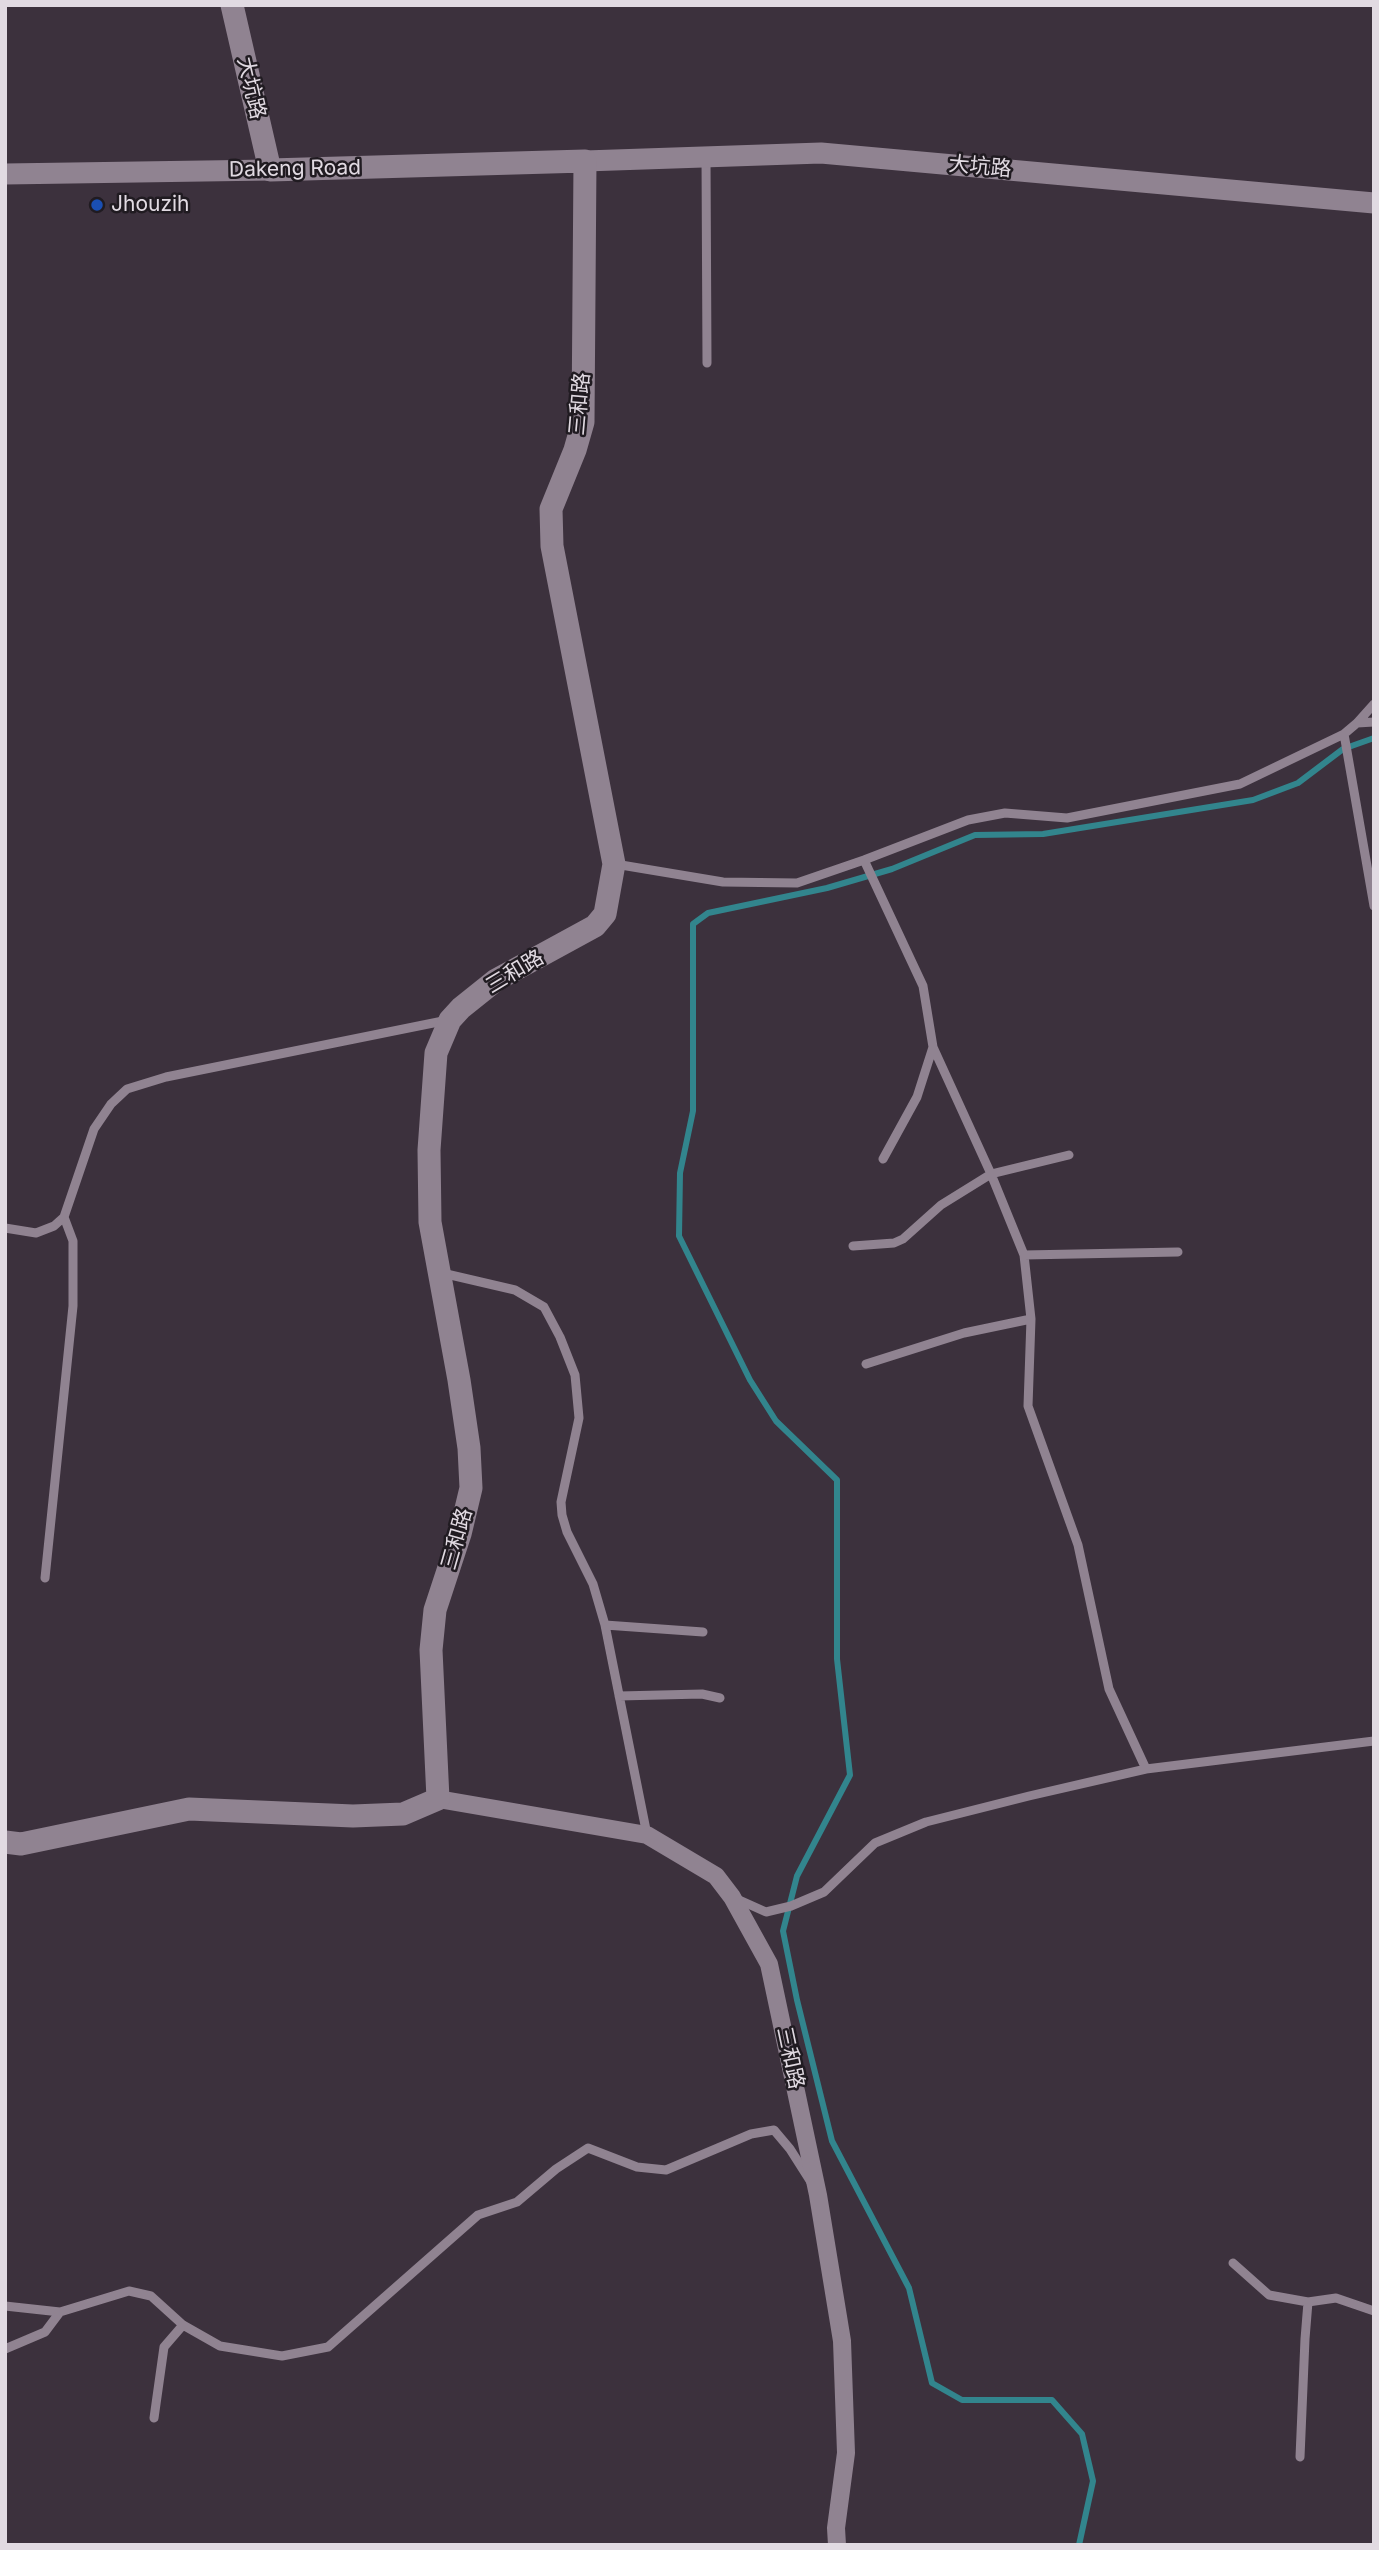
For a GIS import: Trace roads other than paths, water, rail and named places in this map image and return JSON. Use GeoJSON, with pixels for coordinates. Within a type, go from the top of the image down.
{"type":"FeatureCollection","features":[{"type":"Feature","properties":{"kind":"main road","name":"大坑路"},"geometry":{"type":"LineString","coordinates":[[232,5],[270,170]]}},
{"type":"Feature","properties":{"kind":"main road","name":"Dakeng Road"},"geometry":{"type":"LineString","coordinates":[[270,170],[584,161]]}},
{"type":"Feature","properties":{"kind":"main road","name":"三和路"},"geometry":{"type":"LineString","coordinates":[[438,1799],[431,1650],[435,1610],[460,1534],[471,1489],[469,1448],[459,1380],[430,1222],[429,1150],[436,1053],[450,1020],[496,980],[595,926],[605,914],[614,864],[552,546],[551,509],[575,450],[583,422],[584,161]]}},
{"type":"Feature","properties":{"kind":"main road"},"geometry":{"type":"LineString","coordinates":[[5,1842],[21,1844],[189,1809],[365,1816],[403,1814],[438,1799]]}},
{"type":"Feature","properties":{"kind":"street","name":"大坑路"},"geometry":{"type":"LineString","coordinates":[[584,161],[821,153],[1374,203]]}},
{"type":"Feature","properties":{"kind":"street","name":"Dakeng Road"},"geometry":{"type":"LineString","coordinates":[[5,174],[270,170]]}},
{"type":"Feature","properties":{"kind":"street","name":"三和路"},"geometry":{"type":"LineString","coordinates":[[438,1799],[647,1835],[716,1876],[732,1897],[769,1964],[818,2194],[842,2341],[846,2453],[835,2528],[837,2545]]}},
{"type":"Feature","properties":{"kind":"lane"},"geometry":{"type":"LineString","coordinates":[[706,157],[707,363]]}},
{"type":"Feature","properties":{"kind":"lane"},"geometry":{"type":"LineString","coordinates":[[614,864],[723,882],[797,883],[968,820],[1005,813],[1067,818],[1240,783],[1344,734],[1374,704]]}},
{"type":"Feature","properties":{"kind":"lane"},"geometry":{"type":"LineString","coordinates":[[1357,723],[1374,722]]}},
{"type":"Feature","properties":{"kind":"lane"},"geometry":{"type":"LineString","coordinates":[[1344,734],[1374,906]]}},
{"type":"Feature","properties":{"kind":"lane"},"geometry":{"type":"LineString","coordinates":[[864,860],[923,986],[933,1046],[1024,1255],[1031,1319],[1028,1406],[1078,1545],[1109,1689],[1146,1769]]}},
{"type":"Feature","properties":{"kind":"lane"},"geometry":{"type":"LineString","coordinates":[[5,1228],[37,1233],[54,1226],[64,1217],[94,1129],[111,1104],[127,1089],[166,1077],[450,1020]]}},
{"type":"Feature","properties":{"kind":"lane"},"geometry":{"type":"LineString","coordinates":[[883,1159],[917,1097],[933,1046]]}},
{"type":"Feature","properties":{"kind":"lane"},"geometry":{"type":"LineString","coordinates":[[853,1246],[894,1243],[903,1239],[941,1205],[991,1174],[1069,1155]]}},
{"type":"Feature","properties":{"kind":"lane"},"geometry":{"type":"LineString","coordinates":[[45,1578],[73,1306],[73,1241],[64,1217]]}},
{"type":"Feature","properties":{"kind":"lane"},"geometry":{"type":"LineString","coordinates":[[1024,1255],[1178,1252]]}},
{"type":"Feature","properties":{"kind":"lane"},"geometry":{"type":"LineString","coordinates":[[440,1273],[515,1290],[544,1307],[560,1337],[575,1376],[579,1418],[561,1502],[562,1515],[567,1532],[593,1584],[605,1625],[647,1835]]}},
{"type":"Feature","properties":{"kind":"lane"},"geometry":{"type":"LineString","coordinates":[[866,1364],[964,1333],[1031,1319]]}},
{"type":"Feature","properties":{"kind":"lane"},"geometry":{"type":"LineString","coordinates":[[605,1625],[703,1632]]}},
{"type":"Feature","properties":{"kind":"lane"},"geometry":{"type":"LineString","coordinates":[[620,1696],[702,1694],[720,1698]]}},
{"type":"Feature","properties":{"kind":"lane"},"geometry":{"type":"LineString","coordinates":[[732,1897],[766,1912],[791,1906],[824,1892],[875,1843],[926,1822],[1146,1769],[1374,1741]]}},
{"type":"Feature","properties":{"kind":"lane"},"geometry":{"type":"LineString","coordinates":[[5,2306],[60,2312],[129,2291],[151,2296],[183,2325],[220,2346],[282,2356],[328,2347],[478,2215],[517,2202],[556,2169],[588,2148],[636,2167],[666,2169],[751,2134],[774,2130],[790,2149],[818,2194]]}},
{"type":"Feature","properties":{"kind":"lane"},"geometry":{"type":"LineString","coordinates":[[1233,2263],[1269,2295],[1308,2302],[1336,2298],[1374,2311]]}},
{"type":"Feature","properties":{"kind":"lane"},"geometry":{"type":"LineString","coordinates":[[1300,2457],[1308,2302]]}},
{"type":"Feature","properties":{"kind":"lane"},"geometry":{"type":"LineString","coordinates":[[5,2348],[45,2332],[60,2312]]}},
{"type":"Feature","properties":{"kind":"lane"},"geometry":{"type":"LineString","coordinates":[[154,2418],[164,2347],[183,2325]]}},
{"type":"Feature","properties":{"kind":"waterway"},"geometry":{"type":"LineString","coordinates":[[1079,2545],[1093,2481],[1082,2434],[1052,2400],[962,2400],[932,2383],[909,2288],[832,2141],[797,2000],[783,1931],[797,1876],[850,1775],[837,1659],[837,1480],[776,1421],[750,1380],[679,1236],[680,1173],[693,1111],[693,924],[708,913],[827,888],[892,869],[975,835],[1043,834],[1253,800],[1298,783],[1343,749],[1374,738]]}},
{"type":"Feature","properties":{"kind":"place","name":"Jhouzih"},"geometry":{"type":"Point","coordinates":[97,205]}}]}
